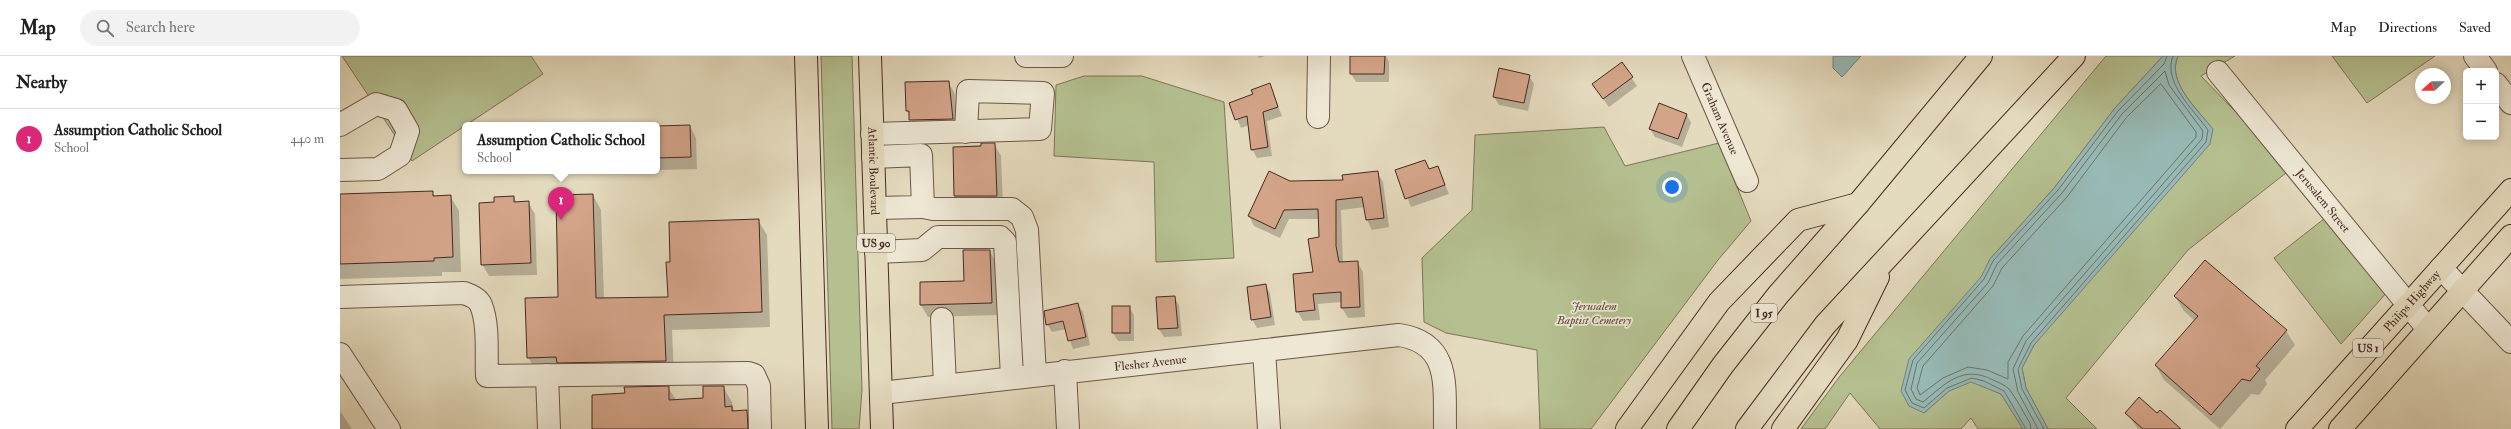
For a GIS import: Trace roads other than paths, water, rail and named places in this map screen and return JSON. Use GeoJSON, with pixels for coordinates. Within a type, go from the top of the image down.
{"type":"FeatureCollection","features":[{"type":"Feature","properties":{"kind":"main road"},"geometry":{"type":"LineString","coordinates":[[806,56],[817,429]]}},
{"type":"Feature","properties":{"kind":"main road","name":"Atlantic Boulevard"},"geometry":{"type":"LineString","coordinates":[[870,56],[882,429]]}},
{"type":"Feature","properties":{"kind":"main road","name":"I 95"},"geometry":{"type":"LineString","coordinates":[[1678,429],[1723,365],[1778,295],[1858,204],[1981,56]]}},
{"type":"Feature","properties":{"kind":"main road"},"geometry":{"type":"LineString","coordinates":[[1747,429],[1825,325],[1889,254],[2074,56]]}},
{"type":"Feature","properties":{"kind":"main road","name":"Philips Highway"},"geometry":{"type":"LineString","coordinates":[[2297,429],[2408,303],[2511,190]]}},
{"type":"Feature","properties":{"kind":"main road"},"geometry":{"type":"LineString","coordinates":[[1627,429],[1719,302],[1798,220],[1858,204]]}},
{"type":"Feature","properties":{"kind":"main road","name":"US 1"},"geometry":{"type":"LineString","coordinates":[[2340,429],[2511,236]]}},
{"type":"Feature","properties":{"kind":"main road"},"geometry":{"type":"LineString","coordinates":[[1783,429],[1847,340],[1889,254]]}},
{"type":"Feature","properties":{"kind":"street"},"geometry":{"type":"LineString","coordinates":[[1026,56],[1062,56]]}},
{"type":"Feature","properties":{"kind":"street"},"geometry":{"type":"LineString","coordinates":[[1318,117],[1319,56]]}},
{"type":"Feature","properties":{"kind":"street","name":"Graham Avenue"},"geometry":{"type":"LineString","coordinates":[[1693,56],[1747,181]]}},
{"type":"Feature","properties":{"kind":"street"},"geometry":{"type":"LineString","coordinates":[[2475,56],[2484,68]]}},
{"type":"Feature","properties":{"kind":"street","name":"Jerusalem Street"},"geometry":{"type":"LineString","coordinates":[[2218,72],[2428,329]]}},
{"type":"Feature","properties":{"kind":"street"},"geometry":{"type":"LineString","coordinates":[[340,125],[376,104],[396,110],[408,131],[400,155],[378,169],[340,170]]}},
{"type":"Feature","properties":{"kind":"street"},"geometry":{"type":"LineString","coordinates":[[872,134],[966,132]]}},
{"type":"Feature","properties":{"kind":"street"},"geometry":{"type":"LineString","coordinates":[[873,157],[921,155],[923,207]]}},
{"type":"Feature","properties":{"kind":"street"},"geometry":{"type":"LineString","coordinates":[[874,208],[923,207],[933,209],[1012,209],[1022,217],[1027,230],[1036,375]]}},
{"type":"Feature","properties":{"kind":"street"},"geometry":{"type":"LineString","coordinates":[[876,252],[922,250],[938,237],[1000,237],[1005,242],[1012,377]]}},
{"type":"Feature","properties":{"kind":"street"},"geometry":{"type":"LineString","coordinates":[[2441,268],[2463,289],[2511,342]]}},
{"type":"Feature","properties":{"kind":"street"},"geometry":{"type":"LineString","coordinates":[[340,297],[464,293],[473,296],[481,304],[487,376],[748,373],[754,375],[759,386],[760,429]]}},
{"type":"Feature","properties":{"kind":"street"},"geometry":{"type":"LineString","coordinates":[[942,319],[945,385]]}},
{"type":"Feature","properties":{"kind":"street","name":"Flesher Avenue"},"geometry":{"type":"LineString","coordinates":[[881,393],[1065,371],[1264,350],[1385,334],[1409,336],[1420,340],[1433,350],[1443,370],[1445,429]]}},
{"type":"Feature","properties":{"kind":"street"},"geometry":{"type":"LineString","coordinates":[[1264,350],[1268,429]]}},
{"type":"Feature","properties":{"kind":"street"},"geometry":{"type":"LineString","coordinates":[[340,354],[389,429]]}},
{"type":"Feature","properties":{"kind":"street"},"geometry":{"type":"LineString","coordinates":[[1065,371],[1068,429]]}},
{"type":"Feature","properties":{"kind":"street"},"geometry":{"type":"LineString","coordinates":[[547,375],[549,429]]}},
{"type":"Feature","properties":{"kind":"water"},"geometry":{"type":"Polygon","coordinates":[[[1833,56],[1861,56],[1842,77],[1833,68],[1833,56]]]}},
{"type":"Feature","properties":{"kind":"water"},"geometry":{"type":"Polygon","coordinates":[[[2163,56],[2178,56],[2175,66],[2176,76],[2185,95],[2213,129],[2210,144],[2034,345],[2022,368],[2026,388],[2048,429],[2023,429],[2001,394],[1971,382],[1949,391],[1924,413],[1909,406],[1901,391],[1909,359],[1981,277],[1990,259],[2055,187],[2115,108],[2163,56]]]}},
{"type":"Feature","properties":{"kind":"place","name":"Assumption Catholic School"},"geometry":{"type":"Point","coordinates":[561,220]}},
{"type":"Feature","properties":{"kind":"park label","name":"Jerusalem Baptist Cemetery"},"geometry":{"type":"Point","coordinates":[1594,313]}}]}
